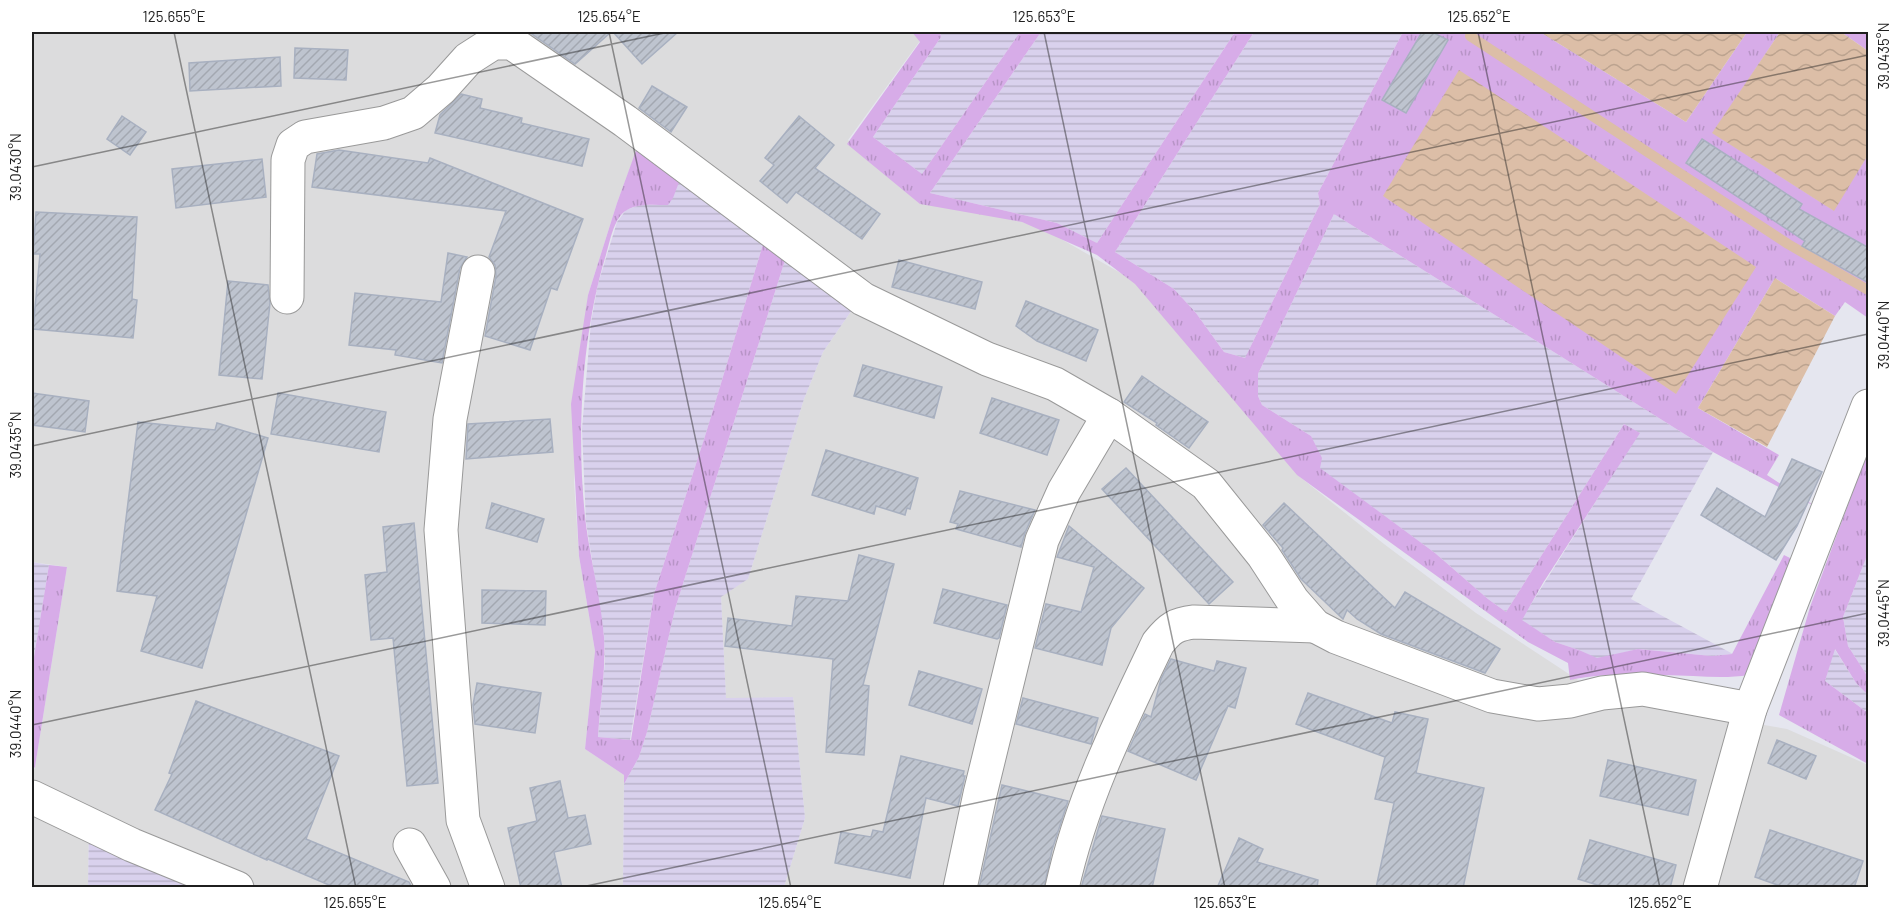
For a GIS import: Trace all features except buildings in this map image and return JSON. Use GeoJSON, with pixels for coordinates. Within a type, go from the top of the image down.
{"type":"FeatureCollection","features":[{"type":"Feature","properties":{"kind":"street"},"geometry":{"type":"LineString","coordinates":[[287,297],[288,160],[293,146],[305,137],[384,123],[413,112],[441,89],[468,58],[504,37],[625,121],[863,299],[987,359],[1055,384],[1108,415],[1206,484],[1263,555],[1293,601],[1315,626],[1336,637],[1492,696],[1538,704],[1570,701],[1602,693],[1643,689],[1750,709]]}},
{"type":"Feature","properties":{"kind":"street"},"geometry":{"type":"LineString","coordinates":[[478,272],[450,419],[441,530],[463,820],[488,888]]}},
{"type":"Feature","properties":{"kind":"street"},"geometry":{"type":"LineString","coordinates":[[1700,888],[1750,709],[1869,406]]}},
{"type":"Feature","properties":{"kind":"street"},"geometry":{"type":"LineString","coordinates":[[960,888],[980,794],[1042,540],[1064,491],[1108,415]]}},
{"type":"Feature","properties":{"kind":"street"},"geometry":{"type":"LineString","coordinates":[[1062,888],[1070,851],[1091,790],[1158,643],[1166,632],[1179,624],[1194,622],[1315,626]]}},
{"type":"Feature","properties":{"kind":"street"},"geometry":{"type":"LineString","coordinates":[[32,797],[132,845],[237,888]]}},
{"type":"Feature","properties":{"kind":"street"},"geometry":{"type":"LineString","coordinates":[[411,845],[434,888]]}},
{"type":"Feature","properties":{"kind":"shaded area"},"geometry":{"type":"Polygon","coordinates":[[[32,32],[916,32],[922,38],[848,140],[926,203],[1008,217],[1047,231],[1161,296],[1266,436],[1300,477],[1476,613],[1604,697],[1787,729],[1868,765],[1868,887],[784,887],[805,818],[793,697],[726,699],[721,596],[748,579],[804,399],[823,352],[854,307],[638,146],[588,295],[574,482],[579,556],[595,651],[585,749],[624,775],[623,887],[221,887],[89,829],[88,887],[32,887],[32,775],[67,567],[32,562],[32,32]]]}},
{"type":"Feature","properties":{"kind":"shaded area"},"geometry":{"type":"Polygon","coordinates":[[[940,32],[1020,32],[922,174],[873,137],[941,37],[940,32]]]}},
{"type":"Feature","properties":{"kind":"shaded area"},"geometry":{"type":"Polygon","coordinates":[[[1041,32],[1235,32],[1097,243],[1057,223],[930,193],[1041,32]]]}},
{"type":"Feature","properties":{"kind":"shaded area"},"geometry":{"type":"Polygon","coordinates":[[[1254,32],[1403,32],[1318,193],[1320,204],[1245,358],[1224,352],[1196,313],[1174,289],[1115,252],[1254,32]]]}},
{"type":"Feature","properties":{"kind":"shaded area"},"geometry":{"type":"Polygon","coordinates":[[[681,177],[764,241],[654,594],[630,740],[598,737],[605,661],[604,635],[586,522],[582,429],[591,322],[598,284],[617,222],[626,210],[640,205],[657,205],[681,177]]]}},
{"type":"Feature","properties":{"kind":"shaded area"},"geometry":{"type":"Polygon","coordinates":[[[1334,214],[1713,452],[1631,599],[1733,654],[1712,656],[1639,649],[1597,659],[1555,642],[1521,620],[1639,433],[1624,424],[1506,612],[1435,553],[1319,468],[1311,436],[1262,405],[1258,396],[1258,374],[1334,214]]]}},
{"type":"Feature","properties":{"kind":"shaded area"},"geometry":{"type":"Polygon","coordinates":[[[786,257],[854,307],[823,352],[804,399],[748,579],[721,597],[726,698],[793,697],[805,818],[784,887],[623,888],[624,784],[639,757],[647,732],[675,609],[786,257]]]}},
{"type":"Feature","properties":{"kind":"shaded area"},"geometry":{"type":"Polygon","coordinates":[[[1868,553],[1868,677],[1848,646],[1843,617],[1868,553]]]}},
{"type":"Feature","properties":{"kind":"shaded area"},"geometry":{"type":"Polygon","coordinates":[[[32,562],[49,565],[32,669],[32,562]]]}},
{"type":"Feature","properties":{"kind":"shaded area"},"geometry":{"type":"Polygon","coordinates":[[[1834,648],[1856,683],[1868,695],[1868,713],[1825,681],[1834,648]]]}},
{"type":"Feature","properties":{"kind":"shaded area"},"geometry":{"type":"Polygon","coordinates":[[[89,829],[221,888],[88,888],[89,829]]]}},
{"type":"Feature","properties":{"kind":"green space"},"geometry":{"type":"Polygon","coordinates":[[[912,32],[940,32],[941,37],[873,137],[922,174],[1020,32],[1041,32],[930,193],[1057,223],[1097,243],[1235,32],[1254,32],[1115,252],[1174,289],[1196,313],[1224,352],[1245,358],[1320,204],[1318,193],[1403,32],[1446,32],[1450,34],[1451,32],[1540,32],[1686,122],[1747,32],[1780,32],[1713,133],[1833,210],[1868,155],[1868,287],[1789,242],[1472,34],[1469,38],[1787,246],[1868,293],[1868,318],[1845,302],[1835,316],[1775,278],[1698,408],[1779,455],[1767,475],[1818,508],[1713,452],[1334,214],[1258,374],[1258,396],[1262,405],[1311,436],[1322,458],[1320,468],[1435,553],[1506,612],[1624,424],[1640,433],[1543,583],[1522,620],[1555,642],[1597,658],[1638,649],[1712,656],[1732,654],[1784,555],[1794,560],[1749,675],[1721,677],[1615,675],[1570,680],[1568,663],[1528,642],[1297,475],[1135,284],[1097,255],[1022,222],[920,204],[847,144],[920,42],[912,32]]]}},
{"type":"Feature","properties":{"kind":"green space"},"geometry":{"type":"Polygon","coordinates":[[[1841,32],[1868,32],[1868,51],[1841,32]]]}},
{"type":"Feature","properties":{"kind":"green space"},"geometry":{"type":"Polygon","coordinates":[[[638,145],[681,177],[668,205],[636,206],[627,210],[618,219],[605,258],[590,322],[583,390],[581,460],[586,525],[604,637],[604,675],[598,737],[631,740],[654,594],[764,241],[786,257],[675,609],[647,732],[639,757],[624,784],[624,775],[585,749],[595,651],[579,556],[571,404],[588,295],[638,145]]]}},
{"type":"Feature","properties":{"kind":"green space"},"geometry":{"type":"Polygon","coordinates":[[[1868,451],[1868,553],[1843,617],[1848,646],[1868,677],[1868,695],[1856,683],[1835,649],[1825,681],[1868,713],[1868,764],[1779,715],[1810,607],[1868,451]]]}},
{"type":"Feature","properties":{"kind":"green space"},"geometry":{"type":"Polygon","coordinates":[[[49,565],[67,567],[35,767],[32,770],[32,669],[49,565]]]}},
{"type":"Feature","properties":{"kind":"water"},"geometry":{"type":"Polygon","coordinates":[[[1540,32],[1747,32],[1686,122],[1540,32]]]}},
{"type":"Feature","properties":{"kind":"water"},"geometry":{"type":"Polygon","coordinates":[[[1780,32],[1841,32],[1868,51],[1868,155],[1834,211],[1712,133],[1780,32]]]}},
{"type":"Feature","properties":{"kind":"water"},"geometry":{"type":"Polygon","coordinates":[[[1459,70],[1756,267],[1676,394],[1383,196],[1459,70]]]}},
{"type":"Feature","properties":{"kind":"water"},"geometry":{"type":"Polygon","coordinates":[[[1775,278],[1835,316],[1767,447],[1698,408],[1775,278]]]}},
{"type":"Feature","properties":{"kind":"waterway"},"geometry":{"type":"LineString","coordinates":[[1470,36],[1788,244],[1868,290]]}}]}
